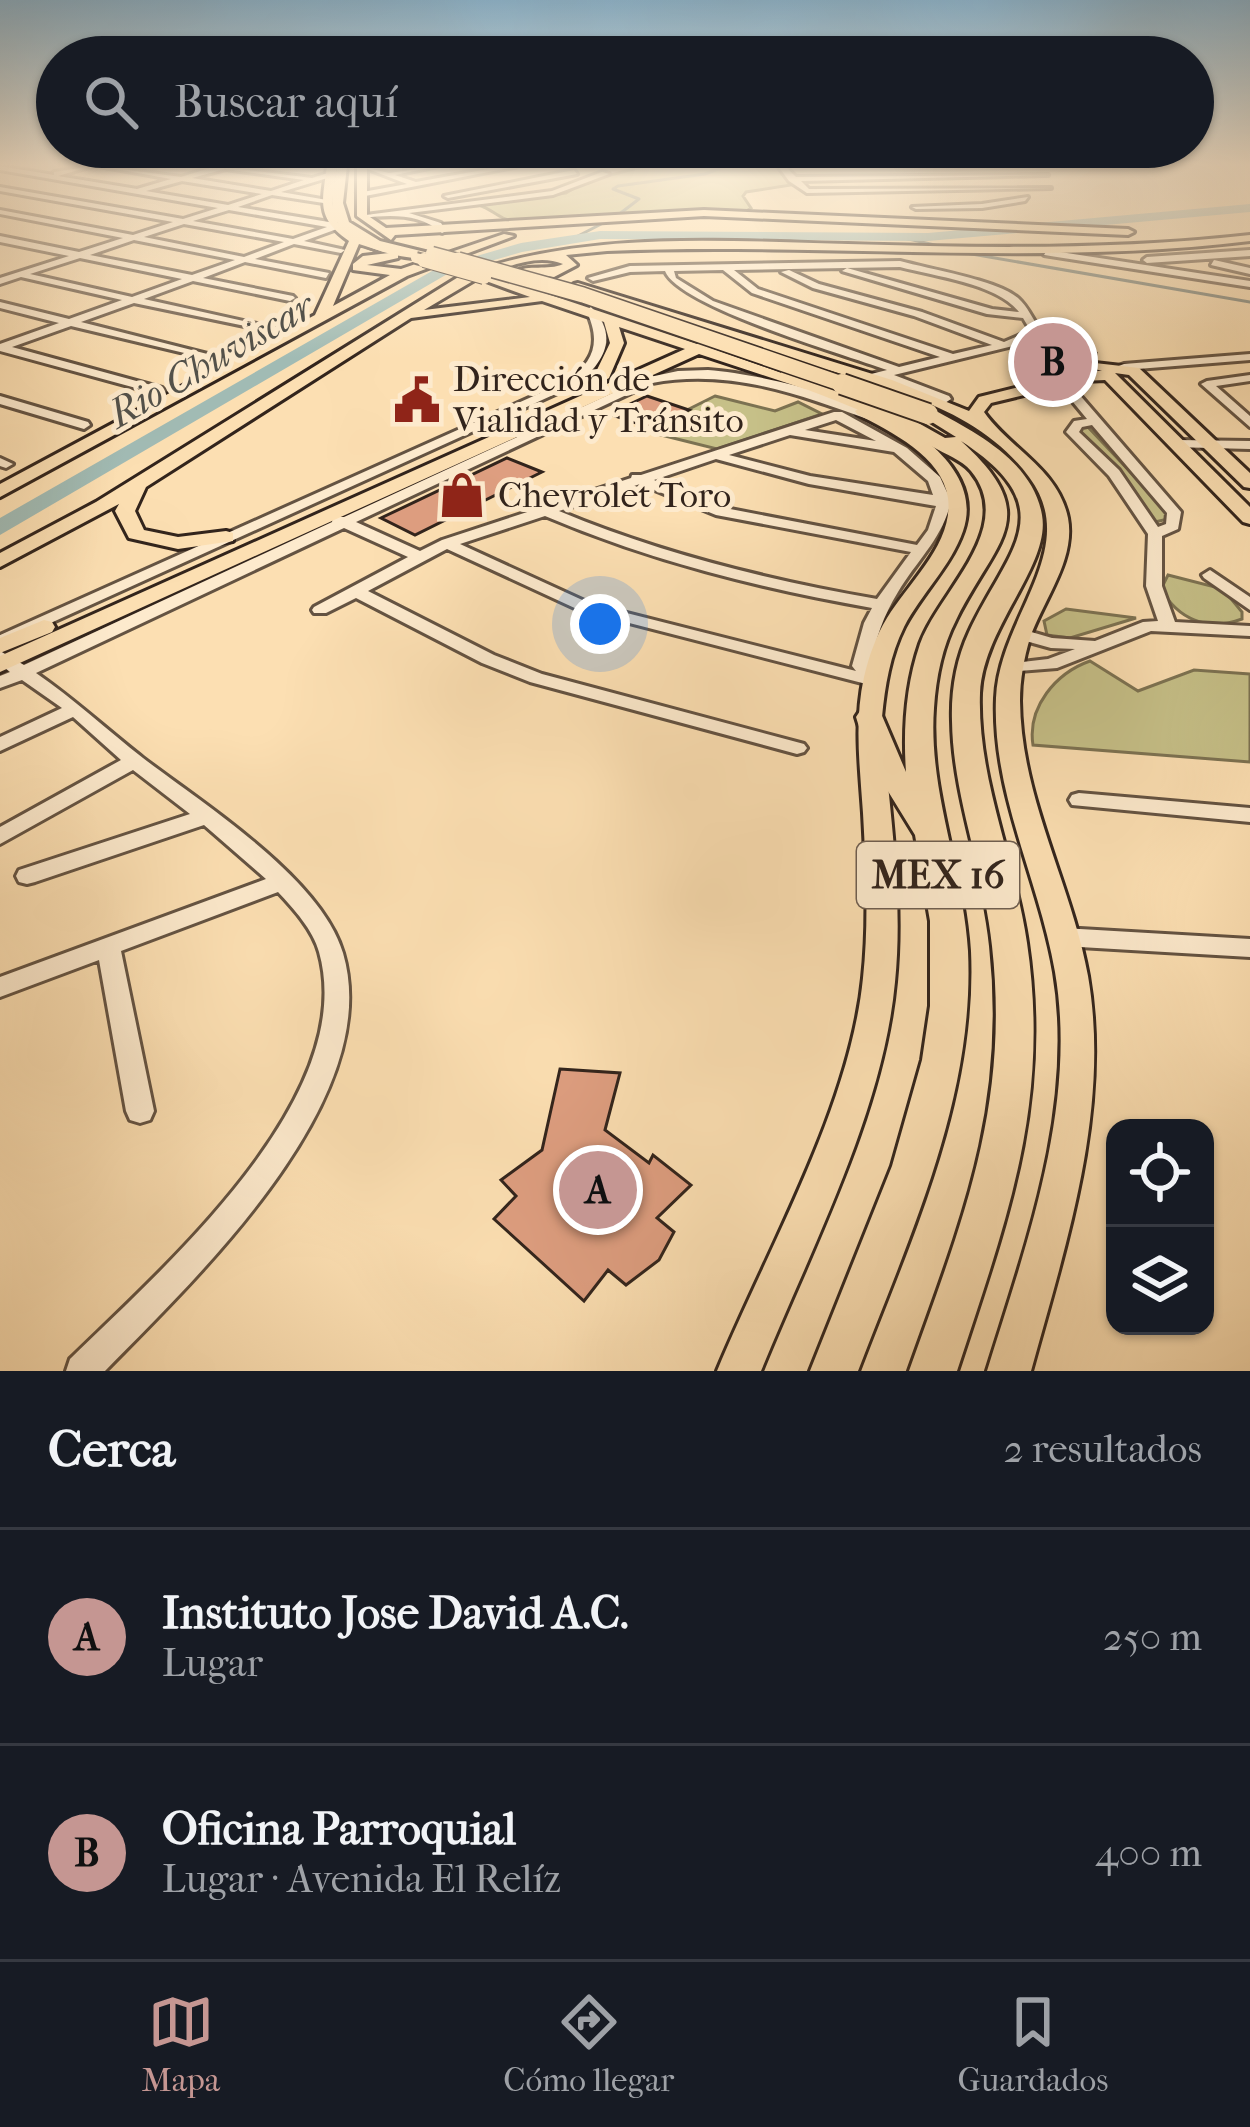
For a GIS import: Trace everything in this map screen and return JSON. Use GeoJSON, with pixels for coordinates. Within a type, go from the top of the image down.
{"type":"FeatureCollection","features":[{"type":"Feature","properties":{"kind":"highway","name":"MEX 16"},"geometry":{"type":"LineString","coordinates":[[353,230],[583,295],[918,417],[985,449],[1026,494],[1033,532],[1026,556],[987,620],[975,650],[965,715],[970,765],[1010,942],[1017,1047],[1005,1143],[933,1371]]}},
{"type":"Feature","properties":{"kind":"highway","name":"MEX 16"},"geometry":{"type":"LineString","coordinates":[[367,230],[422,253],[508,272],[918,417]]}},
{"type":"Feature","properties":{"kind":"highway"},"geometry":{"type":"LineString","coordinates":[[381,240],[422,253]]}},
{"type":"Feature","properties":{"kind":"highway"},"geometry":{"type":"LineString","coordinates":[[787,376],[985,449],[988,442],[945,414],[871,376]]}},
{"type":"Feature","properties":{"kind":"highway","name":"MEX 16"},"geometry":{"type":"LineString","coordinates":[[834,1371],[935,1091],[949,1017],[950,949],[918,756],[925,678],[944,619],[989,551],[996,528],[985,449]]}},
{"type":"Feature","properties":{"kind":"highway"},"geometry":{"type":"LineString","coordinates":[[870,717],[885,762],[932,839]]}},
{"type":"Feature","properties":{"kind":"main road"},"geometry":{"type":"LineString","coordinates":[[339,230],[354,239],[381,240],[456,230]]}},
{"type":"Feature","properties":{"kind":"main road"},"geometry":{"type":"LineString","coordinates":[[373,230],[381,240]]}},
{"type":"Feature","properties":{"kind":"main road"},"geometry":{"type":"LineString","coordinates":[[0,491],[403,272],[482,244],[546,230]]}},
{"type":"Feature","properties":{"kind":"main road"},"geometry":{"type":"LineString","coordinates":[[1066,230],[1217,230]]}},
{"type":"Feature","properties":{"kind":"main road"},"geometry":{"type":"LineString","coordinates":[[1093,248],[1122,242],[1096,231]]}},
{"type":"Feature","properties":{"kind":"main road"},"geometry":{"type":"LineString","coordinates":[[1149,232],[1135,238],[1160,247]]}},
{"type":"Feature","properties":{"kind":"main road"},"geometry":{"type":"LineString","coordinates":[[403,272],[374,273],[357,267],[367,259],[422,253],[429,238],[448,234],[478,237],[482,244]]}},
{"type":"Feature","properties":{"kind":"main road"},"geometry":{"type":"LineString","coordinates":[[320,317],[354,239]]}},
{"type":"Feature","properties":{"kind":"main road"},"geometry":{"type":"LineString","coordinates":[[0,561],[139,484],[481,271],[508,272],[602,247],[1093,248],[1246,239]]}},
{"type":"Feature","properties":{"kind":"main road"},"geometry":{"type":"LineString","coordinates":[[602,378],[617,343],[586,262],[606,250],[694,246]]}},
{"type":"Feature","properties":{"kind":"main road"},"geometry":{"type":"LineString","coordinates":[[450,287],[449,295],[484,300],[507,293],[508,272]]}},
{"type":"Feature","properties":{"kind":"main road"},"geometry":{"type":"LineString","coordinates":[[508,272],[602,307],[709,338],[871,376],[918,417],[953,484],[957,510],[951,537],[895,623],[874,681],[870,717],[881,950],[874,1018],[842,1119],[739,1371]]}},
{"type":"Feature","properties":{"kind":"main road"},"geometry":{"type":"LineString","coordinates":[[371,336],[432,310],[555,290],[593,278]]}},
{"type":"Feature","properties":{"kind":"main road"},"geometry":{"type":"LineString","coordinates":[[709,338],[742,368],[787,376],[918,417],[1085,368],[1124,367],[1250,483]]}},
{"type":"Feature","properties":{"kind":"main road"},"geometry":{"type":"LineString","coordinates":[[4,661],[602,378],[709,338]]}},
{"type":"Feature","properties":{"kind":"main road"},"geometry":{"type":"LineString","coordinates":[[4,661],[334,519],[709,338]]}},
{"type":"Feature","properties":{"kind":"main road"},"geometry":{"type":"LineString","coordinates":[[1009,1371],[1075,1107],[1079,1046],[1063,937],[1016,792],[1009,749],[1011,668],[1021,634],[1049,579],[1061,529],[1059,513],[1038,474],[985,449],[976,412],[985,400],[1103,374],[1114,377],[1250,518]]}},
{"type":"Feature","properties":{"kind":"main road"},"geometry":{"type":"LineString","coordinates":[[139,484],[125,511],[136,534],[178,543],[226,537]]}},
{"type":"Feature","properties":{"kind":"street"},"geometry":{"type":"LineString","coordinates":[[93,230],[326,275]]}},
{"type":"Feature","properties":{"kind":"street"},"geometry":{"type":"LineString","coordinates":[[0,281],[160,230]]}},
{"type":"Feature","properties":{"kind":"street"},"geometry":{"type":"LineString","coordinates":[[231,230],[341,250]]}},
{"type":"Feature","properties":{"kind":"street"},"geometry":{"type":"LineString","coordinates":[[0,348],[322,230]]}},
{"type":"Feature","properties":{"kind":"street"},"geometry":{"type":"LineString","coordinates":[[0,239],[290,298]]}},
{"type":"Feature","properties":{"kind":"street"},"geometry":{"type":"LineString","coordinates":[[1047,253],[1223,280],[1250,278]]}},
{"type":"Feature","properties":{"kind":"street"},"geometry":{"type":"LineString","coordinates":[[1102,262],[1250,253]]}},
{"type":"Feature","properties":{"kind":"street"},"geometry":{"type":"LineString","coordinates":[[1192,258],[1250,278]]}},
{"type":"Feature","properties":{"kind":"street"},"geometry":{"type":"LineString","coordinates":[[593,278],[622,270],[900,264],[1001,291],[1028,316],[1032,334],[871,376]]}},
{"type":"Feature","properties":{"kind":"street"},"geometry":{"type":"LineString","coordinates":[[841,267],[991,312],[1028,316]]}},
{"type":"Feature","properties":{"kind":"street"},"geometry":{"type":"LineString","coordinates":[[668,268],[672,279],[710,304],[896,369]]}},
{"type":"Feature","properties":{"kind":"street"},"geometry":{"type":"LineString","coordinates":[[726,268],[755,291],[951,357]]}},
{"type":"Feature","properties":{"kind":"street"},"geometry":{"type":"LineString","coordinates":[[781,268],[816,286],[919,314],[1002,345]]}},
{"type":"Feature","properties":{"kind":"street"},"geometry":{"type":"LineString","coordinates":[[0,270],[289,334]]}},
{"type":"Feature","properties":{"kind":"street"},"geometry":{"type":"LineString","coordinates":[[0,305],[235,364]]}},
{"type":"Feature","properties":{"kind":"street"},"geometry":{"type":"LineString","coordinates":[[82,1371],[159,1293],[294,1134],[339,1027],[340,997],[331,951],[316,924],[281,882],[75,709],[4,661],[226,537],[571,383],[591,368],[602,350],[602,307]]}},
{"type":"Feature","properties":{"kind":"street"},"geometry":{"type":"LineString","coordinates":[[0,348],[158,390]]}},
{"type":"Feature","properties":{"kind":"street"},"geometry":{"type":"LineString","coordinates":[[1103,374],[1124,367],[1250,357]]}},
{"type":"Feature","properties":{"kind":"street"},"geometry":{"type":"LineString","coordinates":[[742,368],[838,416]]}},
{"type":"Feature","properties":{"kind":"street"},"geometry":{"type":"LineString","coordinates":[[465,458],[637,384],[742,368],[918,417]]}},
{"type":"Feature","properties":{"kind":"street"},"geometry":{"type":"LineString","coordinates":[[1250,378],[1207,384],[1250,423]]}},
{"type":"Feature","properties":{"kind":"street"},"geometry":{"type":"LineString","coordinates":[[1074,396],[1174,512],[1176,522],[1169,531],[1155,534]]}},
{"type":"Feature","properties":{"kind":"street"},"geometry":{"type":"LineString","coordinates":[[0,400],[84,425]]}},
{"type":"Feature","properties":{"kind":"street"},"geometry":{"type":"LineString","coordinates":[[320,610],[447,543],[711,454],[838,416],[918,417]]}},
{"type":"Feature","properties":{"kind":"street"},"geometry":{"type":"LineString","coordinates":[[788,431],[918,417]]}},
{"type":"Feature","properties":{"kind":"street"},"geometry":{"type":"LineString","coordinates":[[874,681],[863,672],[862,658],[882,605],[941,519],[944,501],[918,417]]}},
{"type":"Feature","properties":{"kind":"street"},"geometry":{"type":"LineString","coordinates":[[1094,421],[1078,424],[1072,432],[1114,473],[1155,534],[1154,586],[1168,626]]}},
{"type":"Feature","properties":{"kind":"street"},"geometry":{"type":"LineString","coordinates":[[1177,444],[1250,445]]}},
{"type":"Feature","properties":{"kind":"street"},"geometry":{"type":"LineString","coordinates":[[711,454],[809,481],[944,501]]}},
{"type":"Feature","properties":{"kind":"street"},"geometry":{"type":"LineString","coordinates":[[637,478],[721,512],[922,550]]}},
{"type":"Feature","properties":{"kind":"street"},"geometry":{"type":"LineString","coordinates":[[544,510],[622,545],[700,570],[882,605]]}},
{"type":"Feature","properties":{"kind":"street"},"geometry":{"type":"LineString","coordinates":[[334,519],[418,556]]}},
{"type":"Feature","properties":{"kind":"street"},"geometry":{"type":"LineString","coordinates":[[447,543],[602,613],[874,681]]}},
{"type":"Feature","properties":{"kind":"street"},"geometry":{"type":"LineString","coordinates":[[1210,575],[1250,605]]}},
{"type":"Feature","properties":{"kind":"street"},"geometry":{"type":"LineString","coordinates":[[356,591],[488,659],[536,678],[797,748]]}},
{"type":"Feature","properties":{"kind":"street"},"geometry":{"type":"LineString","coordinates":[[1011,668],[1051,664],[1136,629],[1250,631]]}},
{"type":"Feature","properties":{"kind":"street"},"geometry":{"type":"LineString","coordinates":[[1021,634],[1051,643],[1094,644]]}},
{"type":"Feature","properties":{"kind":"street"},"geometry":{"type":"LineString","coordinates":[[0,745],[75,709]]}},
{"type":"Feature","properties":{"kind":"street"},"geometry":{"type":"LineString","coordinates":[[0,836],[134,760]]}},
{"type":"Feature","properties":{"kind":"street"},"geometry":{"type":"LineString","coordinates":[[1079,800],[1250,815]]}},
{"type":"Feature","properties":{"kind":"street"},"geometry":{"type":"LineString","coordinates":[[26,876],[207,816]]}},
{"type":"Feature","properties":{"kind":"street"},"geometry":{"type":"LineString","coordinates":[[0,987],[281,882]]}},
{"type":"Feature","properties":{"kind":"street"},"geometry":{"type":"LineString","coordinates":[[1063,937],[1250,949]]}},
{"type":"Feature","properties":{"kind":"street"},"geometry":{"type":"LineString","coordinates":[[109,949],[140,1111]]}},
{"type":"Feature","properties":{"kind":"shaded area"},"geometry":{"type":"Polygon","coordinates":[[[715,396],[775,411],[798,402],[822,414],[717,449],[645,431],[715,396]]]}},
{"type":"Feature","properties":{"kind":"shaded area"},"geometry":{"type":"Polygon","coordinates":[[[1087,426],[1170,514],[1168,519],[1155,522],[1120,470],[1079,435],[1081,427],[1087,426]]]}},
{"type":"Feature","properties":{"kind":"shaded area"},"geometry":{"type":"Polygon","coordinates":[[[1168,575],[1223,589],[1242,612],[1242,619],[1217,624],[1185,615],[1161,589],[1168,575]]]}},
{"type":"Feature","properties":{"kind":"shaded area"},"geometry":{"type":"Polygon","coordinates":[[[1066,609],[1136,618],[1070,638],[1047,635],[1044,621],[1066,609]]]}},
{"type":"Feature","properties":{"kind":"shaded area"},"geometry":{"type":"Polygon","coordinates":[[[1090,661],[1138,691],[1194,670],[1250,674],[1250,762],[1033,745],[1035,718],[1046,693],[1066,674],[1090,661]]]}},
{"type":"Feature","properties":{"kind":"building"},"geometry":{"type":"Polygon","coordinates":[[[1038,339],[1065,346],[1080,341],[1084,350],[1096,353],[1095,359],[1047,363],[1045,357],[1035,357],[1043,352],[1038,339]]]}},
{"type":"Feature","properties":{"kind":"building"},"geometry":{"type":"Polygon","coordinates":[[[647,396],[689,410],[651,428],[609,414],[647,396]]]}},
{"type":"Feature","properties":{"kind":"building","name":"Chevrolet Toro"},"geometry":{"type":"Polygon","coordinates":[[[507,458],[542,472],[415,535],[381,518],[507,458]]]}},
{"type":"Feature","properties":{"kind":"building"},"geometry":{"type":"Polygon","coordinates":[[[560,1069],[620,1073],[605,1130],[649,1163],[653,1155],[691,1185],[657,1218],[674,1232],[659,1260],[626,1285],[608,1270],[584,1301],[494,1219],[516,1196],[501,1180],[542,1150],[560,1069]]]}},
{"type":"Feature","properties":{"kind":"waterway"},"geometry":{"type":"LineString","coordinates":[[578,236],[590,230]]}},
{"type":"Feature","properties":{"kind":"waterway","name":"Rio Chuviscar"},"geometry":{"type":"LineString","coordinates":[[0,528],[444,270],[502,253],[600,235],[928,237],[1006,230]]}},
{"type":"Feature","properties":{"kind":"waterway"},"geometry":{"type":"LineString","coordinates":[[896,236],[943,247]]}},
{"type":"Feature","properties":{"kind":"waterway"},"geometry":{"type":"LineString","coordinates":[[966,253],[1250,302]]}},
{"type":"Feature","properties":{"kind":"place","name":"Oficina Parroquial"},"geometry":{"type":"Point","coordinates":[1053,362]}},
{"type":"Feature","properties":{"kind":"place","name":"Dirección de Vialidad y Tránsito"},"geometry":{"type":"Point","coordinates":[417,400]}},
{"type":"Feature","properties":{"kind":"place","name":"Chevrolet Toro"},"geometry":{"type":"Point","coordinates":[462,495]}},
{"type":"Feature","properties":{"kind":"place","name":"Instituto Jose David A.C."},"geometry":{"type":"Point","coordinates":[598,1190]}}]}
